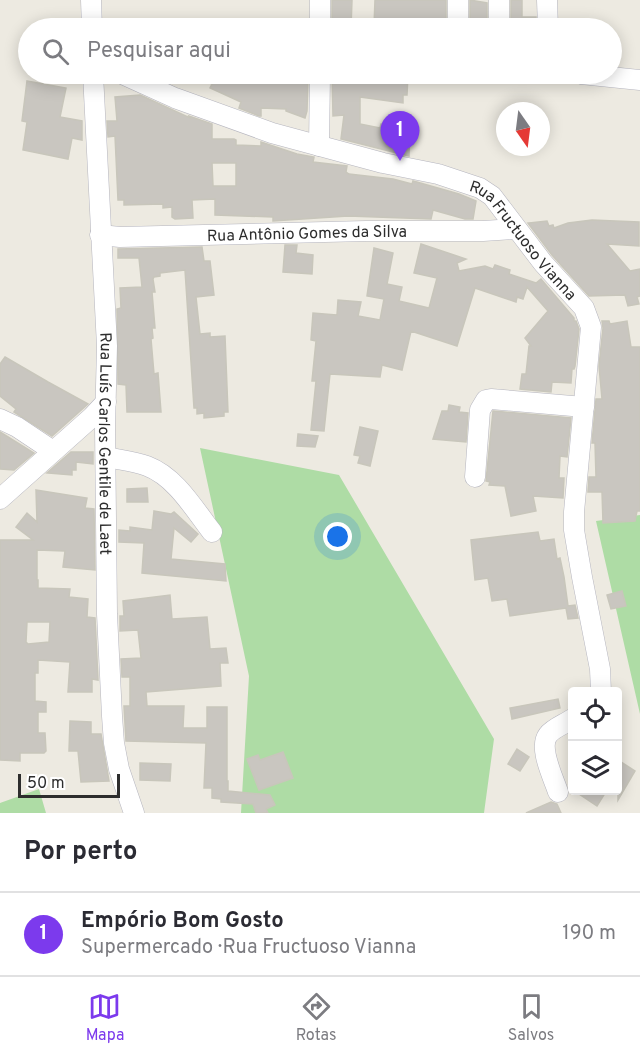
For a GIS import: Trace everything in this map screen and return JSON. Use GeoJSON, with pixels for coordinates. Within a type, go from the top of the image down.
{"type":"FeatureCollection","features":[{"type":"Feature","properties":{"kind":"street"},"geometry":{"type":"LineString","coordinates":[[92,0],[92,18]]}},
{"type":"Feature","properties":{"kind":"street"},"geometry":{"type":"LineString","coordinates":[[320,0],[320,18]]}},
{"type":"Feature","properties":{"kind":"street"},"geometry":{"type":"LineString","coordinates":[[458,0],[458,18]]}},
{"type":"Feature","properties":{"kind":"street"},"geometry":{"type":"LineString","coordinates":[[499,0],[499,18]]}},
{"type":"Feature","properties":{"kind":"street"},"geometry":{"type":"LineString","coordinates":[[547,0],[548,18]]}},
{"type":"Feature","properties":{"kind":"street"},"geometry":{"type":"LineString","coordinates":[[622,78],[640,80]]}},
{"type":"Feature","properties":{"kind":"street","name":"Rua Luís Carlos Gentile de Laet"},"geometry":{"type":"LineString","coordinates":[[93,84],[107,346],[107,614],[113,729],[121,777],[134,813]]}},
{"type":"Feature","properties":{"kind":"street","name":"Rua Fructuoso Vianna"},"geometry":{"type":"LineString","coordinates":[[144,84],[216,113],[319,146],[438,174],[480,188],[492,196],[515,229],[584,308],[591,327],[575,495],[574,530],[600,669],[601,687]]}},
{"type":"Feature","properties":{"kind":"street"},"geometry":{"type":"LineString","coordinates":[[319,146],[320,84]]}},
{"type":"Feature","properties":{"kind":"street","name":"Rua Antônio Gomes da Silva"},"geometry":{"type":"LineString","coordinates":[[100,236],[515,229]]}},
{"type":"Feature","properties":{"kind":"street"},"geometry":{"type":"LineString","coordinates":[[475,477],[480,410],[486,400],[584,407]]}},
{"type":"Feature","properties":{"kind":"street"},"geometry":{"type":"LineString","coordinates":[[0,499],[106,402]]}},
{"type":"Feature","properties":{"kind":"street"},"geometry":{"type":"LineString","coordinates":[[0,418],[53,451]]}},
{"type":"Feature","properties":{"kind":"street"},"geometry":{"type":"LineString","coordinates":[[106,458],[132,462],[162,473],[189,502],[212,532]]}},
{"type":"Feature","properties":{"kind":"street"},"geometry":{"type":"LineString","coordinates":[[558,792],[545,754],[544,743],[548,735],[568,722]]}},
{"type":"Feature","properties":{"kind":"green space"},"geometry":{"type":"Polygon","coordinates":[[[200,448],[339,475],[494,739],[484,813],[241,813],[249,676],[200,448]]]}},
{"type":"Feature","properties":{"kind":"green space"},"geometry":{"type":"Polygon","coordinates":[[[640,515],[640,714],[596,521],[640,515]]]}},
{"type":"Feature","properties":{"kind":"green space"},"geometry":{"type":"Polygon","coordinates":[[[39,789],[46,813],[0,813],[0,803],[39,789]]]}},
{"type":"Feature","properties":{"kind":"building"},"geometry":{"type":"Polygon","coordinates":[[[332,0],[352,0],[351,18],[332,18],[332,0]]]}},
{"type":"Feature","properties":{"kind":"building"},"geometry":{"type":"Polygon","coordinates":[[[375,0],[446,0],[446,18],[374,18],[375,0]]]}},
{"type":"Feature","properties":{"kind":"building"},"geometry":{"type":"Polygon","coordinates":[[[470,0],[487,3],[487,18],[470,18],[470,0]]]}},
{"type":"Feature","properties":{"kind":"building"},"geometry":{"type":"Polygon","coordinates":[[[511,0],[522,0],[522,17],[536,17],[536,18],[511,18],[511,0]]]}},
{"type":"Feature","properties":{"kind":"building"},"geometry":{"type":"Polygon","coordinates":[[[27,84],[66,88],[60,117],[82,121],[82,140],[72,138],[68,159],[23,150],[27,122],[22,121],[27,84]]]}},
{"type":"Feature","properties":{"kind":"building"},"geometry":{"type":"Polygon","coordinates":[[[212,84],[308,84],[307,111],[305,118],[286,111],[286,109],[261,108],[261,116],[259,116],[239,108],[241,102],[210,88],[212,84]]]}},
{"type":"Feature","properties":{"kind":"building"},"geometry":{"type":"Polygon","coordinates":[[[332,84],[408,84],[407,95],[403,95],[403,103],[360,97],[360,124],[380,128],[381,124],[410,126],[409,156],[341,139],[344,115],[333,116],[332,84]]]}},
{"type":"Feature","properties":{"kind":"building"},"geometry":{"type":"Polygon","coordinates":[[[140,95],[190,118],[189,116],[212,124],[212,139],[234,139],[236,145],[261,146],[261,142],[314,157],[313,162],[347,166],[346,172],[349,174],[393,179],[412,184],[413,181],[459,194],[476,201],[473,219],[433,210],[431,219],[348,216],[273,221],[273,217],[215,215],[215,199],[192,200],[193,218],[175,219],[172,217],[172,207],[163,208],[163,204],[124,205],[124,200],[118,200],[115,136],[108,137],[107,121],[117,121],[115,97],[140,95]],[[212,163],[213,186],[236,186],[236,163],[212,163]]]}},
{"type":"Feature","properties":{"kind":"building"},"geometry":{"type":"Polygon","coordinates":[[[592,220],[639,222],[639,246],[607,244],[630,271],[640,269],[640,296],[637,297],[639,304],[628,306],[625,295],[589,296],[552,255],[528,223],[547,221],[549,226],[553,225],[554,228],[568,223],[592,220]]]}},
{"type":"Feature","properties":{"kind":"building"},"geometry":{"type":"Polygon","coordinates":[[[421,244],[466,259],[457,263],[459,271],[485,266],[493,269],[495,265],[510,270],[509,274],[536,283],[541,279],[574,318],[579,329],[571,383],[552,382],[551,392],[520,389],[522,374],[526,374],[529,346],[531,346],[525,338],[548,311],[527,287],[523,299],[517,297],[516,302],[475,288],[457,346],[411,331],[402,370],[382,365],[380,377],[330,374],[324,431],[311,430],[316,381],[312,381],[316,341],[311,340],[313,313],[337,315],[338,300],[361,302],[358,316],[380,320],[384,299],[367,296],[374,248],[393,253],[387,284],[402,287],[399,301],[429,308],[437,278],[414,273],[421,244]]]}},
{"type":"Feature","properties":{"kind":"building"},"geometry":{"type":"Polygon","coordinates":[[[285,245],[297,245],[296,253],[313,255],[312,274],[283,272],[285,245]]]}},
{"type":"Feature","properties":{"kind":"building"},"geometry":{"type":"Polygon","coordinates":[[[202,247],[204,261],[210,261],[214,295],[196,297],[200,334],[210,333],[210,337],[225,336],[228,412],[224,412],[224,416],[204,418],[204,413],[197,414],[197,408],[194,408],[185,270],[160,273],[160,276],[153,279],[155,328],[152,328],[153,338],[151,339],[154,374],[158,373],[161,412],[127,412],[126,385],[118,384],[117,309],[121,308],[120,288],[142,287],[139,258],[118,258],[118,249],[202,247]]]}},
{"type":"Feature","properties":{"kind":"building"},"geometry":{"type":"Polygon","coordinates":[[[602,321],[609,321],[610,324],[627,321],[631,347],[640,347],[640,511],[637,511],[635,521],[603,523],[602,492],[588,492],[589,477],[596,477],[595,443],[592,443],[596,399],[602,399],[599,366],[602,321]]]}},
{"type":"Feature","properties":{"kind":"building"},"geometry":{"type":"Polygon","coordinates":[[[5,357],[88,404],[52,436],[14,412],[16,409],[0,396],[0,364],[5,357]]]}},
{"type":"Feature","properties":{"kind":"building"},"geometry":{"type":"Polygon","coordinates":[[[449,405],[460,407],[459,412],[468,413],[466,442],[433,439],[442,411],[448,411],[449,405]]]}},
{"type":"Feature","properties":{"kind":"building"},"geometry":{"type":"Polygon","coordinates":[[[493,411],[571,418],[567,457],[560,456],[559,478],[564,478],[563,498],[533,496],[536,511],[511,516],[505,486],[489,485],[490,482],[486,481],[493,411]]]}},
{"type":"Feature","properties":{"kind":"building"},"geometry":{"type":"Polygon","coordinates":[[[360,427],[378,431],[370,466],[358,463],[360,456],[354,455],[360,427]]]}},
{"type":"Feature","properties":{"kind":"building"},"geometry":{"type":"Polygon","coordinates":[[[0,432],[34,453],[14,470],[0,469],[0,432]]]}},
{"type":"Feature","properties":{"kind":"building"},"geometry":{"type":"Polygon","coordinates":[[[298,434],[318,436],[315,447],[297,446],[298,434]]]}},
{"type":"Feature","properties":{"kind":"building"},"geometry":{"type":"Polygon","coordinates":[[[71,452],[93,452],[93,464],[76,462],[76,470],[72,470],[72,475],[47,473],[71,452]]]}},
{"type":"Feature","properties":{"kind":"building"},"geometry":{"type":"Polygon","coordinates":[[[147,488],[148,502],[127,502],[127,489],[147,488]]]}},
{"type":"Feature","properties":{"kind":"building"},"geometry":{"type":"Polygon","coordinates":[[[36,490],[87,498],[85,508],[94,509],[95,570],[63,567],[65,551],[37,550],[37,580],[38,588],[70,589],[69,597],[88,599],[87,617],[95,618],[98,680],[92,679],[92,692],[68,692],[70,662],[38,660],[38,673],[35,673],[35,701],[46,702],[46,712],[38,712],[38,733],[45,733],[46,751],[44,753],[20,753],[20,761],[0,760],[0,540],[33,540],[16,527],[27,513],[37,522],[36,490]],[[27,622],[26,642],[28,644],[49,642],[50,622],[27,622]]]}},
{"type":"Feature","properties":{"kind":"building"},"geometry":{"type":"Polygon","coordinates":[[[154,511],[171,514],[174,512],[198,534],[191,542],[174,528],[171,559],[225,564],[226,581],[142,573],[144,543],[119,542],[119,530],[130,531],[130,527],[152,530],[154,511]]]}},
{"type":"Feature","properties":{"kind":"building"},"geometry":{"type":"Polygon","coordinates":[[[538,532],[540,541],[554,539],[557,559],[560,558],[564,577],[568,606],[575,605],[578,618],[568,619],[566,608],[510,616],[507,599],[492,601],[488,578],[475,580],[471,540],[538,532]]]}},
{"type":"Feature","properties":{"kind":"building"},"geometry":{"type":"Polygon","coordinates":[[[622,591],[626,606],[611,609],[607,595],[622,591]]]}},
{"type":"Feature","properties":{"kind":"building"},"geometry":{"type":"Polygon","coordinates":[[[170,595],[172,619],[207,617],[210,649],[226,648],[228,663],[220,663],[221,686],[146,692],[147,706],[184,706],[183,728],[207,728],[207,707],[227,707],[228,791],[270,795],[275,805],[266,809],[268,813],[256,813],[253,804],[221,802],[221,799],[212,798],[212,788],[204,788],[206,743],[126,741],[124,706],[130,706],[130,677],[122,677],[121,659],[141,658],[138,630],[120,631],[120,616],[124,616],[123,601],[170,595]]]}},
{"type":"Feature","properties":{"kind":"building"},"geometry":{"type":"Polygon","coordinates":[[[558,699],[560,708],[512,719],[510,708],[558,699]]]}},
{"type":"Feature","properties":{"kind":"building"},"geometry":{"type":"Polygon","coordinates":[[[70,721],[91,722],[91,734],[101,734],[109,781],[81,782],[78,751],[69,751],[70,721]]]}},
{"type":"Feature","properties":{"kind":"building"},"geometry":{"type":"Polygon","coordinates":[[[517,749],[529,757],[520,771],[508,764],[517,749]]]}},
{"type":"Feature","properties":{"kind":"building"},"geometry":{"type":"Polygon","coordinates":[[[283,752],[293,778],[259,790],[247,759],[258,755],[260,760],[283,752]]]}},
{"type":"Feature","properties":{"kind":"building"},"geometry":{"type":"Polygon","coordinates":[[[140,763],[171,764],[170,781],[140,780],[140,763]]]}},
{"type":"Feature","properties":{"kind":"building"},"geometry":{"type":"Polygon","coordinates":[[[622,763],[635,771],[622,793],[622,763]]]}},
{"type":"Feature","properties":{"kind":"building"},"geometry":{"type":"Polygon","coordinates":[[[580,795],[604,795],[597,806],[580,795]]]}},
{"type":"Feature","properties":{"kind":"building"},"geometry":{"type":"Polygon","coordinates":[[[551,802],[557,804],[561,813],[526,813],[551,802]]]}},
{"type":"Feature","properties":{"kind":"place","name":"Empório Bom Gosto"},"geometry":{"type":"Point","coordinates":[400,161]}}]}
